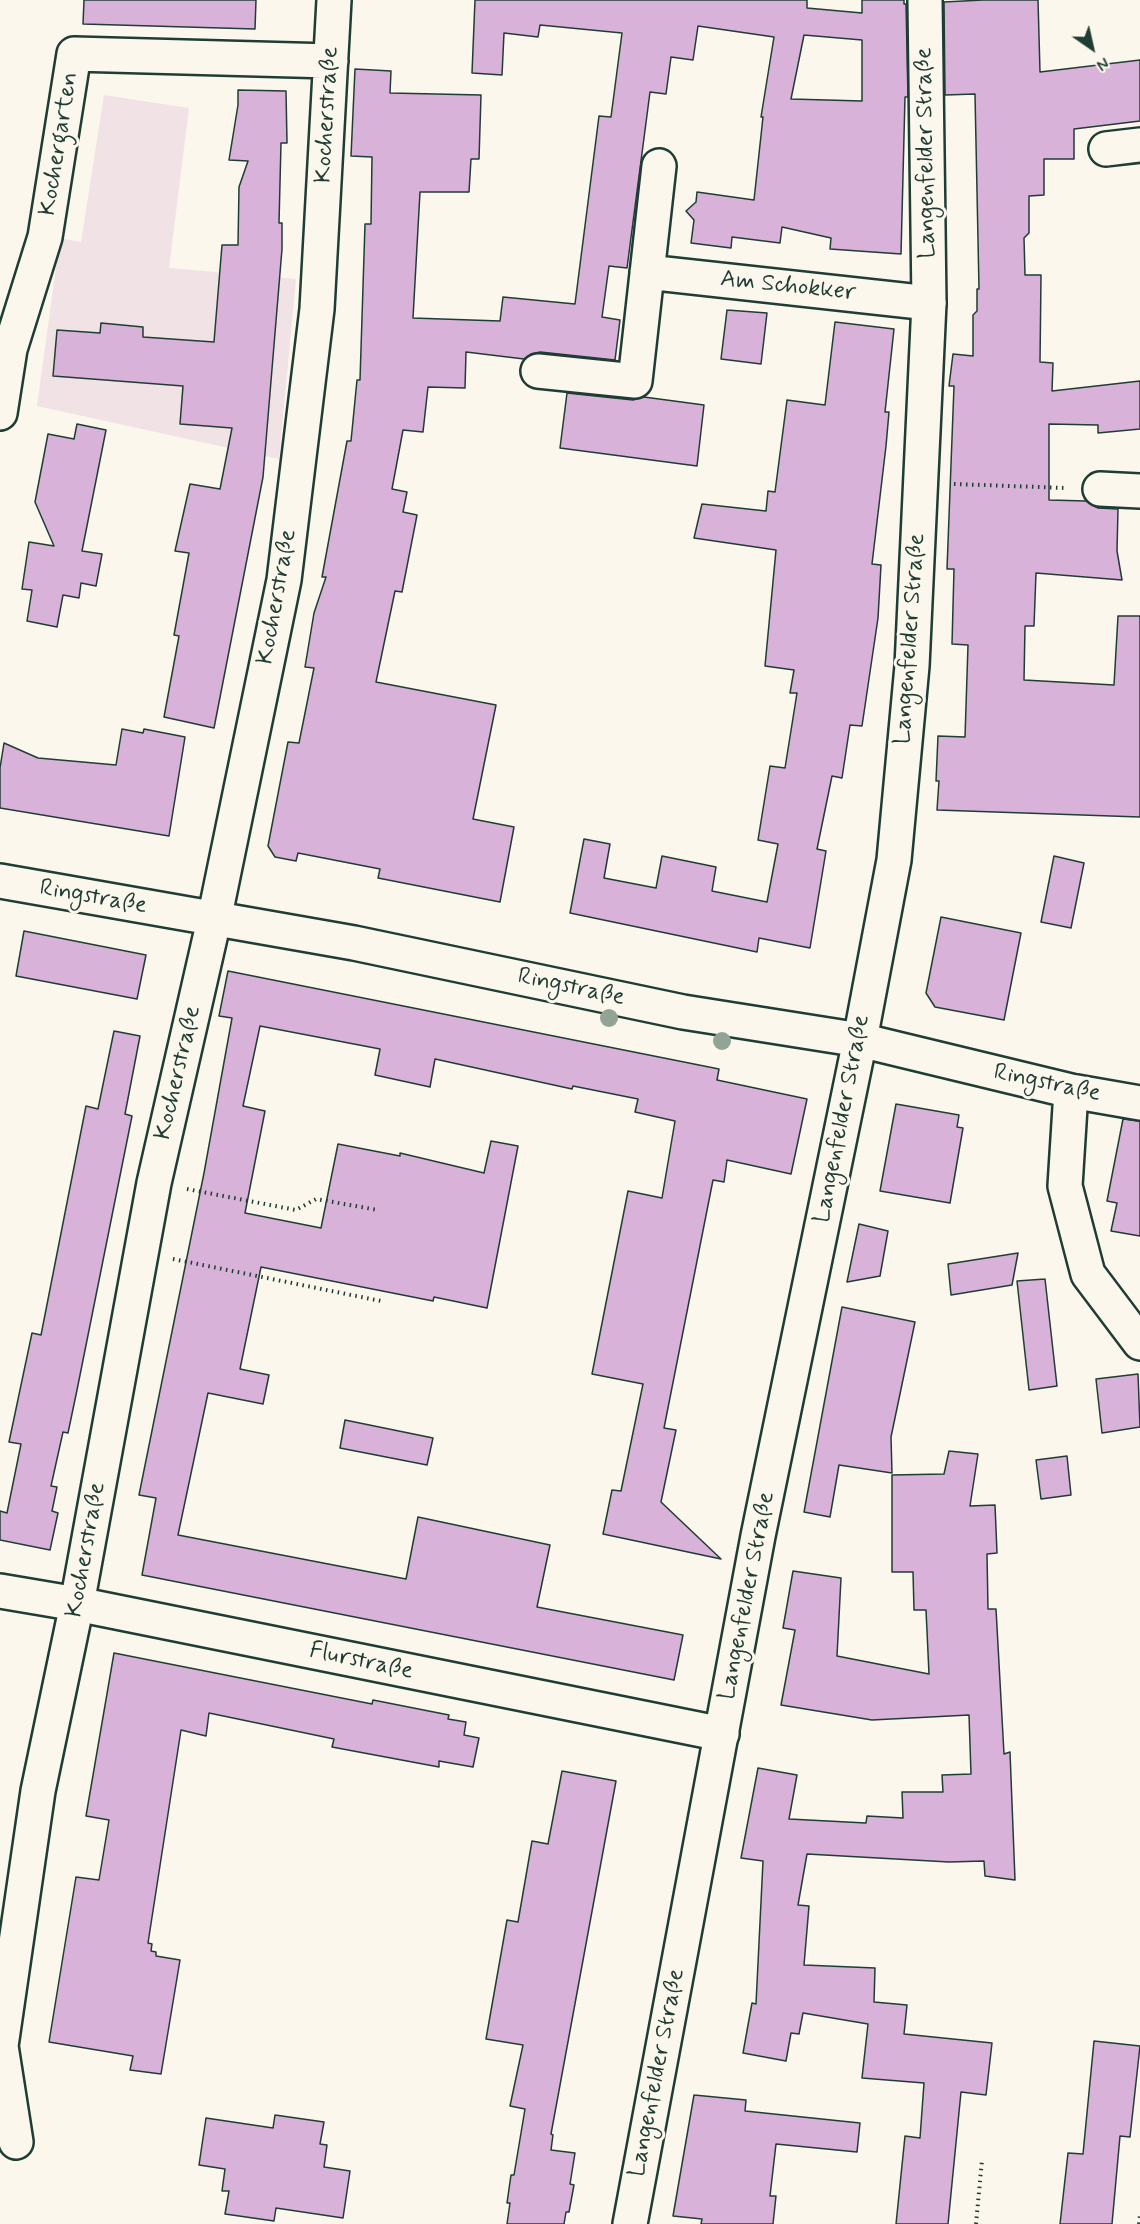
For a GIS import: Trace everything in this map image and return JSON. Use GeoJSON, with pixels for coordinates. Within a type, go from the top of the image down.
{"type":"FeatureCollection","features":[{"type":"Feature","properties":{"kind":"street","name":"Kocherstraße"},"geometry":{"type":"LineString","coordinates":[[16,2142],[1,2046],[38,1791],[77,1604],[154,1183],[214,920],[284,580],[317,309],[334,0]]}},
{"type":"Feature","properties":{"kind":"street","name":"Langenfelder Straße"},"geometry":{"type":"LineString","coordinates":[[630,2224],[758,1536],[860,1040],[894,860],[912,666],[928,303],[924,0]]}},
{"type":"Feature","properties":{"kind":"street","name":"Kochergarten"},"geometry":{"type":"LineString","coordinates":[[0,413],[10,349],[45,237],[74,54],[331,61]]}},
{"type":"Feature","properties":{"kind":"street"},"geometry":{"type":"LineString","coordinates":[[1106,149],[1140,145]]}},
{"type":"Feature","properties":{"kind":"street"},"geometry":{"type":"LineString","coordinates":[[538,371],[635,381],[659,166]]}},
{"type":"Feature","properties":{"kind":"street","name":"Am Schokker"},"geometry":{"type":"LineString","coordinates":[[647,272],[928,303]]}},
{"type":"Feature","properties":{"kind":"street"},"geometry":{"type":"LineString","coordinates":[[1100,489],[1140,491]]}},
{"type":"Feature","properties":{"kind":"street","name":"Ringstraße"},"geometry":{"type":"LineString","coordinates":[[0,881],[354,943],[683,1012],[860,1040],[1071,1091],[1140,1103]]}},
{"type":"Feature","properties":{"kind":"street"},"geometry":{"type":"LineString","coordinates":[[1071,1091],[1065,1186],[1088,1274],[1140,1343]]}},
{"type":"Feature","properties":{"kind":"street","name":"Flurstraße"},"geometry":{"type":"LineString","coordinates":[[0,1592],[77,1604],[722,1734]]}},
{"type":"Feature","properties":{"kind":"path"},"geometry":{"type":"LineString","coordinates":[[948,483],[1100,489]]}},
{"type":"Feature","properties":{"kind":"path"},"geometry":{"type":"LineString","coordinates":[[154,1183],[296,1210],[316,1199],[378,1210]]}},
{"type":"Feature","properties":{"kind":"path"},"geometry":{"type":"LineString","coordinates":[[140,1253],[381,1301]]}},
{"type":"Feature","properties":{"kind":"path"},"geometry":{"type":"LineString","coordinates":[[976,2224],[982,2160]]}},
{"type":"Feature","properties":{"kind":"path"},"geometry":{"type":"LineString","coordinates":[[1139,2224],[1140,2215]]}},
{"type":"Feature","properties":{"kind":"shaded area"},"geometry":{"type":"Polygon","coordinates":[[[104,95],[189,108],[169,268],[296,279],[279,459],[37,406],[60,238],[81,242],[104,95]]]}},
{"type":"Feature","properties":{"kind":"building"},"geometry":{"type":"Polygon","coordinates":[[[84,0],[256,0],[255,29],[83,24],[84,0]]]}},
{"type":"Feature","properties":{"kind":"building"},"geometry":{"type":"Polygon","coordinates":[[[475,0],[807,0],[807,8],[862,13],[862,0],[904,0],[906,4],[908,97],[905,97],[901,254],[830,249],[831,238],[782,227],[780,243],[732,237],[731,248],[691,243],[694,220],[686,211],[696,202],[697,192],[754,200],[763,117],[761,117],[774,37],[698,26],[693,60],[671,57],[666,94],[650,92],[627,268],[609,266],[602,317],[620,320],[615,360],[540,352],[524,359],[466,352],[465,388],[428,387],[423,432],[403,430],[392,489],[407,492],[403,512],[417,515],[402,592],[395,591],[376,682],[496,705],[473,819],[514,827],[500,902],[378,878],[380,869],[298,853],[296,861],[275,857],[268,846],[288,742],[299,743],[314,668],[305,667],[314,613],[326,577],[322,577],[347,441],[351,441],[357,380],[360,380],[365,224],[371,224],[372,157],[351,156],[355,69],[391,71],[390,93],[481,95],[479,159],[471,159],[469,192],[420,192],[413,318],[500,321],[503,297],[575,304],[599,116],[611,117],[622,33],[540,25],[538,37],[504,33],[502,75],[472,73],[475,0]],[[804,35],[791,99],[862,101],[862,40],[804,35]]]}},
{"type":"Feature","properties":{"kind":"building"},"geometry":{"type":"Polygon","coordinates":[[[1038,0],[1040,72],[1140,60],[1140,121],[1074,129],[1074,159],[1044,159],[1044,195],[1029,196],[1029,233],[1024,238],[1025,275],[1041,275],[1040,362],[1053,363],[1052,391],[1140,381],[1140,429],[1098,433],[1098,425],[1049,424],[1049,500],[1086,501],[1098,508],[1118,509],[1117,551],[1122,580],[1036,573],[1034,626],[1025,626],[1024,680],[1114,685],[1118,616],[1140,616],[1140,817],[937,810],[938,736],[965,737],[968,645],[952,644],[954,569],[947,569],[954,386],[949,386],[953,354],[973,356],[973,315],[977,311],[977,289],[979,289],[975,94],[945,95],[944,2],[1038,0]]]}},
{"type":"Feature","properties":{"kind":"building"},"geometry":{"type":"Polygon","coordinates":[[[238,90],[286,91],[287,143],[281,143],[279,223],[282,223],[282,249],[263,477],[214,728],[164,717],[179,636],[174,635],[189,553],[175,551],[190,484],[220,489],[232,428],[180,424],[183,386],[53,376],[57,330],[100,333],[101,323],[143,327],[143,337],[214,342],[222,245],[238,245],[239,187],[248,161],[229,160],[238,105],[238,90]]]}},
{"type":"Feature","properties":{"kind":"building"},"geometry":{"type":"Polygon","coordinates":[[[727,310],[767,313],[761,364],[721,359],[727,310]]]}},
{"type":"Feature","properties":{"kind":"building"},"geometry":{"type":"Polygon","coordinates":[[[835,322],[894,329],[885,412],[889,412],[886,446],[872,564],[881,565],[878,618],[862,726],[850,725],[842,778],[832,776],[817,849],[826,851],[810,948],[759,938],[757,952],[570,913],[584,839],[610,844],[604,878],[656,888],[662,856],[716,867],[712,891],[767,902],[778,844],[758,840],[770,766],[785,768],[797,693],[790,693],[794,670],[765,666],[776,550],[694,538],[702,504],[766,511],[768,491],[775,492],[787,400],[825,405],[835,322]]]}},
{"type":"Feature","properties":{"kind":"building"},"geometry":{"type":"Polygon","coordinates":[[[567,393],[633,400],[644,397],[704,405],[697,466],[560,448],[567,393]]]}},
{"type":"Feature","properties":{"kind":"building"},"geometry":{"type":"Polygon","coordinates":[[[77,424],[106,430],[82,551],[102,554],[96,586],[81,583],[79,598],[63,595],[57,627],[27,621],[32,590],[22,589],[29,542],[54,546],[35,502],[48,434],[74,439],[77,424]]]}},
{"type":"Feature","properties":{"kind":"building"},"geometry":{"type":"Polygon","coordinates":[[[122,729],[143,733],[144,729],[185,737],[169,836],[0,808],[0,768],[4,743],[38,758],[116,765],[122,729]]]}},
{"type":"Feature","properties":{"kind":"building"},"geometry":{"type":"Polygon","coordinates":[[[1054,856],[1084,863],[1071,928],[1041,922],[1054,856]]]}},
{"type":"Feature","properties":{"kind":"building"},"geometry":{"type":"Polygon","coordinates":[[[941,917],[1021,933],[1004,1020],[935,1007],[926,993],[941,917]]]}},
{"type":"Feature","properties":{"kind":"building"},"geometry":{"type":"Polygon","coordinates":[[[24,931],[146,955],[137,999],[16,976],[24,931]]]}},
{"type":"Feature","properties":{"kind":"building"},"geometry":{"type":"Polygon","coordinates":[[[228,971],[719,1069],[717,1080],[807,1099],[791,1174],[727,1160],[724,1182],[713,1180],[664,1428],[676,1430],[661,1502],[721,1559],[603,1534],[612,1490],[621,1491],[643,1384],[592,1374],[628,1191],[662,1198],[675,1121],[635,1112],[638,1099],[573,1086],[572,1089],[435,1059],[430,1087],[375,1075],[380,1049],[260,1026],[243,1106],[265,1111],[245,1213],[321,1228],[338,1144],[400,1156],[400,1153],[484,1173],[491,1141],[518,1146],[487,1308],[434,1297],[433,1301],[261,1267],[240,1369],[269,1375],[263,1404],[208,1393],[178,1535],[406,1579],[418,1517],[550,1545],[537,1607],[683,1635],[674,1680],[142,1575],[156,1498],[139,1495],[204,1173],[232,1018],[219,1016],[228,971]]]}},
{"type":"Feature","properties":{"kind":"building"},"geometry":{"type":"Polygon","coordinates":[[[114,1031],[140,1036],[125,1114],[132,1116],[68,1433],[63,1432],[51,1486],[57,1487],[52,1511],[58,1513],[50,1550],[0,1540],[0,1511],[7,1513],[21,1444],[9,1442],[32,1333],[41,1335],[86,1106],[98,1109],[114,1031]]]}},
{"type":"Feature","properties":{"kind":"building"},"geometry":{"type":"Polygon","coordinates":[[[896,1104],[959,1115],[957,1127],[963,1128],[950,1203],[880,1191],[896,1104]]]}},
{"type":"Feature","properties":{"kind":"building"},"geometry":{"type":"Polygon","coordinates":[[[1123,1119],[1140,1121],[1140,1236],[1111,1231],[1117,1203],[1107,1201],[1123,1119]]]}},
{"type":"Feature","properties":{"kind":"building"},"geometry":{"type":"Polygon","coordinates":[[[859,1224],[888,1231],[880,1276],[847,1282],[859,1224]]]}},
{"type":"Feature","properties":{"kind":"building"},"geometry":{"type":"Polygon","coordinates":[[[1018,1253],[1012,1285],[951,1295],[948,1264],[1018,1253]]]}},
{"type":"Feature","properties":{"kind":"building"},"geometry":{"type":"Polygon","coordinates":[[[1045,1279],[1057,1386],[1029,1390],[1017,1281],[1045,1279]]]}},
{"type":"Feature","properties":{"kind":"building"},"geometry":{"type":"Polygon","coordinates":[[[842,1307],[915,1322],[891,1437],[892,1473],[839,1465],[830,1517],[804,1512],[842,1307]]]}},
{"type":"Feature","properties":{"kind":"building"},"geometry":{"type":"Polygon","coordinates":[[[1138,1374],[1140,1427],[1102,1433],[1096,1379],[1138,1374]]]}},
{"type":"Feature","properties":{"kind":"building"},"geometry":{"type":"Polygon","coordinates":[[[345,1420],[433,1438],[427,1465],[340,1448],[345,1420]]]}},
{"type":"Feature","properties":{"kind":"building"},"geometry":{"type":"Polygon","coordinates":[[[949,1451],[978,1454],[970,1506],[995,1505],[997,1553],[987,1554],[988,1609],[996,1609],[1004,1754],[1010,1752],[1015,1880],[985,1876],[984,1861],[949,1862],[807,1854],[798,1905],[809,1906],[804,1965],[875,1968],[874,2002],[907,2005],[904,2034],[992,2043],[986,2095],[961,2092],[948,2224],[896,2224],[905,2136],[920,2138],[924,2083],[862,2078],[868,2024],[803,2013],[799,2034],[791,2033],[786,2061],[743,2053],[752,2003],[756,2004],[763,1861],[741,1858],[758,1768],[797,1775],[789,1819],[866,1823],[867,1816],[903,1818],[902,1792],[943,1792],[942,1775],[971,1774],[969,1715],[872,1720],[781,1705],[795,1630],[783,1628],[793,1571],[841,1578],[837,1656],[929,1674],[926,1610],[914,1610],[913,1572],[892,1572],[892,1475],[944,1474],[949,1451]]]}},
{"type":"Feature","properties":{"kind":"building"},"geometry":{"type":"Polygon","coordinates":[[[1067,1456],[1071,1495],[1041,1499],[1036,1460],[1067,1456]]]}},
{"type":"Feature","properties":{"kind":"building"},"geometry":{"type":"Polygon","coordinates":[[[114,1653],[372,1704],[373,1700],[449,1715],[448,1719],[466,1722],[464,1735],[479,1738],[473,1767],[439,1761],[439,1767],[332,1747],[334,1739],[209,1713],[206,1736],[181,1730],[148,1943],[152,1944],[151,1951],[156,1952],[156,1956],[180,1960],[161,2074],[130,2070],[133,2056],[49,2042],[76,1877],[99,1880],[109,1820],[86,1816],[114,1653]]]}},
{"type":"Feature","properties":{"kind":"building"},"geometry":{"type":"Polygon","coordinates":[[[562,1771],[616,1781],[551,2134],[553,2135],[551,2150],[575,2153],[570,2184],[574,2185],[569,2212],[566,2212],[564,2224],[507,2224],[511,2175],[514,2175],[525,2109],[510,2106],[523,2045],[486,2039],[507,1920],[518,1922],[532,1841],[548,1844],[562,1771]]]}},
{"type":"Feature","properties":{"kind":"building"},"geometry":{"type":"Polygon","coordinates":[[[1094,2041],[1140,2046],[1130,2137],[1120,2136],[1112,2224],[1060,2224],[1068,2153],[1083,2154],[1094,2041]]]}},
{"type":"Feature","properties":{"kind":"building"},"geometry":{"type":"Polygon","coordinates":[[[694,2095],[746,2100],[745,2111],[860,2123],[857,2152],[776,2144],[770,2196],[776,2196],[773,2224],[701,2224],[702,2219],[673,2216],[694,2095]]]}},
{"type":"Feature","properties":{"kind":"building"},"geometry":{"type":"Polygon","coordinates":[[[275,2115],[324,2122],[320,2144],[327,2145],[324,2167],[350,2171],[343,2218],[276,2208],[274,2221],[225,2214],[229,2191],[222,2191],[225,2169],[199,2165],[206,2118],[273,2128],[275,2115]]]}}]}
